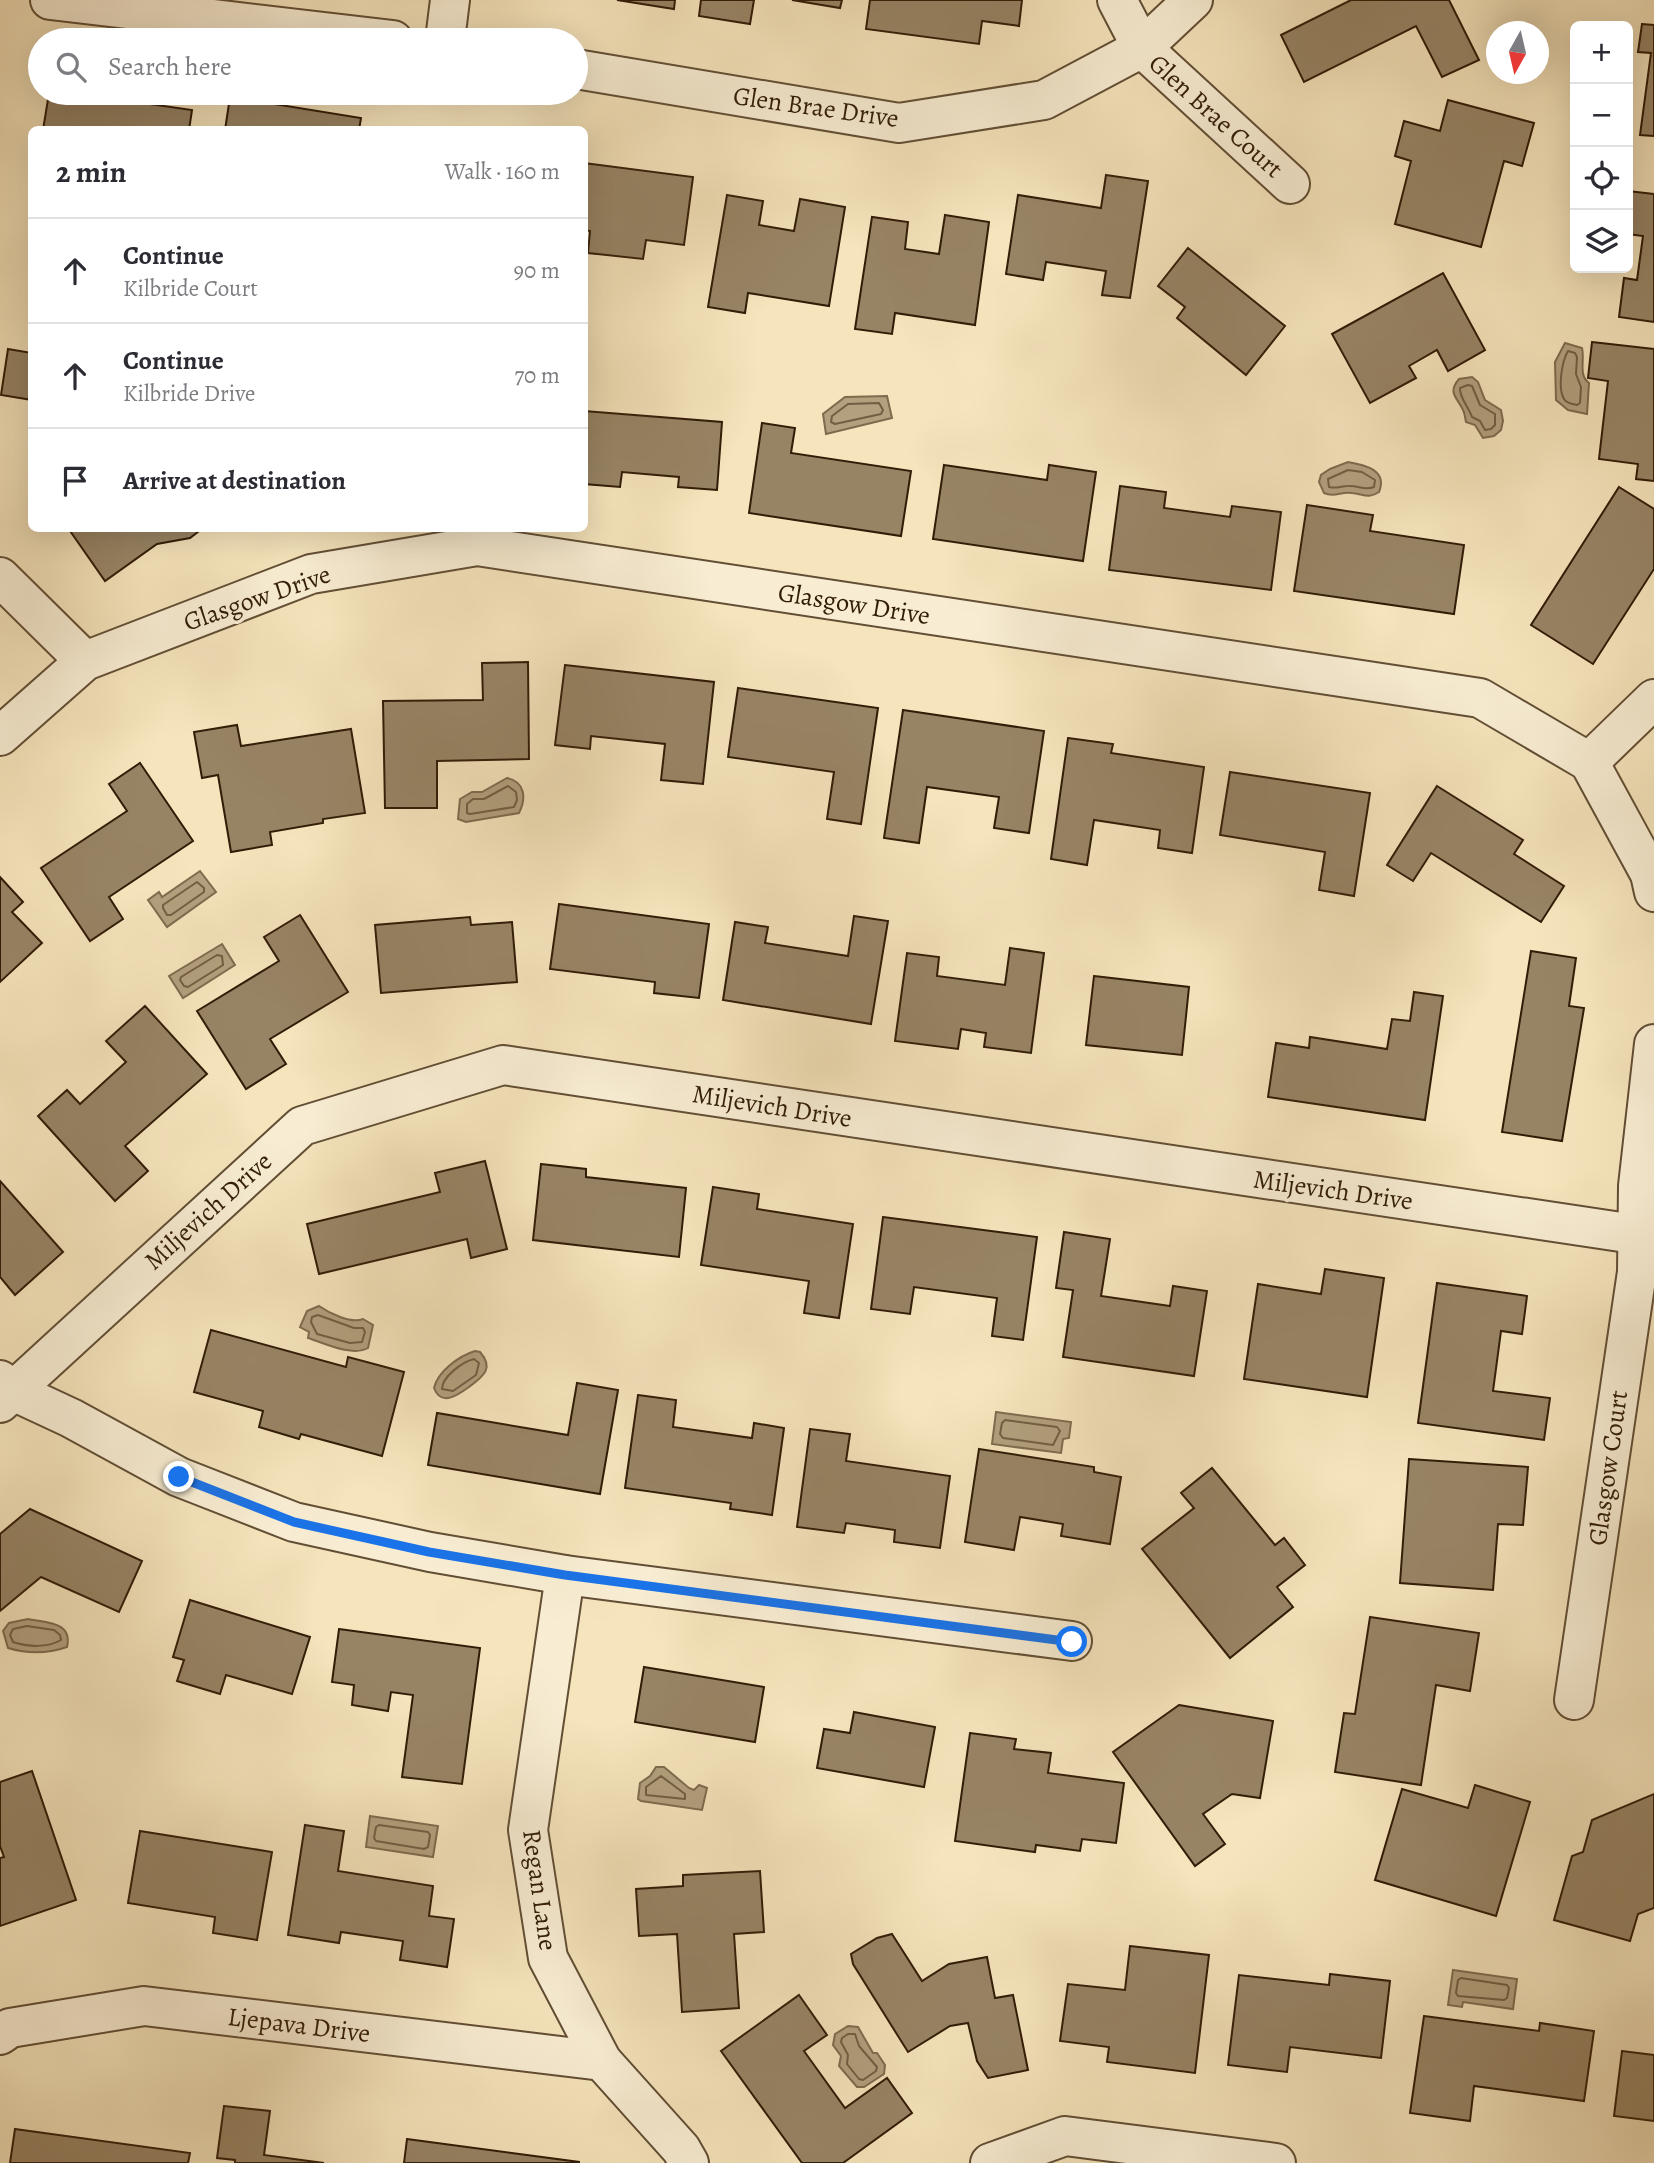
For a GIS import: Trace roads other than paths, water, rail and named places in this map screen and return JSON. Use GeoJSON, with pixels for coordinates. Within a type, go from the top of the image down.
{"type":"FeatureCollection","features":[{"type":"Feature","properties":{"kind":"street"},"geometry":{"type":"LineString","coordinates":[[50,0],[290,28]]}},
{"type":"Feature","properties":{"kind":"street"},"geometry":{"type":"LineString","coordinates":[[446,28],[450,0]]}},
{"type":"Feature","properties":{"kind":"street","name":"Glen Brae Court"},"geometry":{"type":"LineString","coordinates":[[1117,0],[1142,48],[1290,184]]}},
{"type":"Feature","properties":{"kind":"street","name":"Glen Brae Drive"},"geometry":{"type":"LineString","coordinates":[[588,71],[899,123],[1044,100],[1142,48],[1193,0]]}},
{"type":"Feature","properties":{"kind":"street","name":"Glasgow Drive"},"geometry":{"type":"LineString","coordinates":[[0,736],[85,661],[311,574],[477,546],[1480,698],[1589,762]]}},
{"type":"Feature","properties":{"kind":"street"},"geometry":{"type":"LineString","coordinates":[[0,577],[85,661]]}},
{"type":"Feature","properties":{"kind":"street"},"geometry":{"type":"LineString","coordinates":[[1654,699],[1589,762],[1650,874],[1654,892]]}},
{"type":"Feature","properties":{"kind":"street"},"geometry":{"type":"LineString","coordinates":[[1646,1236],[1638,1186],[1654,1045]]}},
{"type":"Feature","properties":{"kind":"street","name":"Miljevich Drive"},"geometry":{"type":"LineString","coordinates":[[4,1391],[302,1126],[503,1065],[1646,1236]]}},
{"type":"Feature","properties":{"kind":"street","name":"Glasgow Court"},"geometry":{"type":"LineString","coordinates":[[1574,1700],[1637,1272],[1646,1236]]}},
{"type":"Feature","properties":{"kind":"street"},"geometry":{"type":"LineString","coordinates":[[4,1391],[71,1418],[179,1477],[294,1522],[429,1552],[565,1575],[1072,1642]]}},
{"type":"Feature","properties":{"kind":"street","name":"Regan Lane"},"geometry":{"type":"LineString","coordinates":[[565,1575],[528,1830],[548,1958],[601,2061],[681,2149],[689,2163]]}},
{"type":"Feature","properties":{"kind":"street","name":"Ljepava Drive"},"geometry":{"type":"LineString","coordinates":[[0,2035],[10,2028],[144,2006],[601,2061]]}},
{"type":"Feature","properties":{"kind":"street"},"geometry":{"type":"LineString","coordinates":[[990,2163],[1065,2136],[1276,2163]]}},
{"type":"Feature","properties":{"kind":"water"},"geometry":{"type":"Polygon","coordinates":[[[1565,343],[1582,348],[1583,372],[1589,383],[1587,414],[1568,410],[1556,400],[1555,362],[1565,343]]]}},
{"type":"Feature","properties":{"kind":"water"},"geometry":{"type":"Polygon","coordinates":[[[1472,377],[1478,382],[1485,400],[1501,410],[1501,430],[1494,436],[1483,438],[1475,425],[1466,422],[1464,412],[1454,395],[1455,384],[1459,379],[1472,377]]]}},
{"type":"Feature","properties":{"kind":"water"},"geometry":{"type":"Polygon","coordinates":[[[887,396],[892,418],[826,434],[823,414],[845,397],[887,396]]]}},
{"type":"Feature","properties":{"kind":"water"},"geometry":{"type":"Polygon","coordinates":[[[1348,462],[1368,467],[1378,474],[1381,485],[1379,492],[1369,496],[1324,493],[1319,482],[1321,475],[1348,462]]]}},
{"type":"Feature","properties":{"kind":"water"},"geometry":{"type":"Polygon","coordinates":[[[507,778],[518,783],[523,792],[519,813],[466,822],[458,819],[460,799],[472,792],[482,792],[507,778]]]}},
{"type":"Feature","properties":{"kind":"water"},"geometry":{"type":"Polygon","coordinates":[[[200,871],[216,892],[167,927],[148,900],[159,892],[162,897],[200,871]]]}},
{"type":"Feature","properties":{"kind":"water"},"geometry":{"type":"Polygon","coordinates":[[[222,944],[235,965],[183,998],[169,976],[222,944]]]}},
{"type":"Feature","properties":{"kind":"water"},"geometry":{"type":"Polygon","coordinates":[[[319,1306],[340,1317],[363,1319],[373,1325],[368,1348],[346,1350],[308,1338],[309,1332],[300,1327],[307,1311],[319,1306]]]}},
{"type":"Feature","properties":{"kind":"water"},"geometry":{"type":"Polygon","coordinates":[[[480,1352],[486,1363],[487,1368],[482,1376],[450,1398],[437,1394],[434,1388],[436,1382],[445,1370],[462,1356],[480,1352]]]}},
{"type":"Feature","properties":{"kind":"water"},"geometry":{"type":"Polygon","coordinates":[[[996,1412],[1071,1422],[1069,1438],[1063,1439],[1061,1453],[992,1444],[996,1412]]]}},
{"type":"Feature","properties":{"kind":"water"},"geometry":{"type":"Polygon","coordinates":[[[28,1619],[62,1628],[68,1638],[67,1647],[38,1652],[8,1648],[3,1631],[9,1623],[28,1619]]]}},
{"type":"Feature","properties":{"kind":"water"},"geometry":{"type":"Polygon","coordinates":[[[656,1767],[664,1767],[689,1788],[694,1790],[699,1785],[707,1788],[702,1810],[638,1799],[640,1783],[650,1776],[656,1767]]]}},
{"type":"Feature","properties":{"kind":"water"},"geometry":{"type":"Polygon","coordinates":[[[370,1816],[438,1826],[433,1857],[366,1847],[370,1816]]]}},
{"type":"Feature","properties":{"kind":"water"},"geometry":{"type":"Polygon","coordinates":[[[1453,1970],[1517,1979],[1513,2009],[1463,2002],[1462,2007],[1448,2005],[1453,1970]]]}},
{"type":"Feature","properties":{"kind":"water"},"geometry":{"type":"Polygon","coordinates":[[[848,2026],[858,2027],[873,2053],[877,2053],[885,2065],[884,2074],[864,2087],[857,2087],[839,2066],[841,2056],[833,2045],[835,2034],[848,2026]]]}}]}
